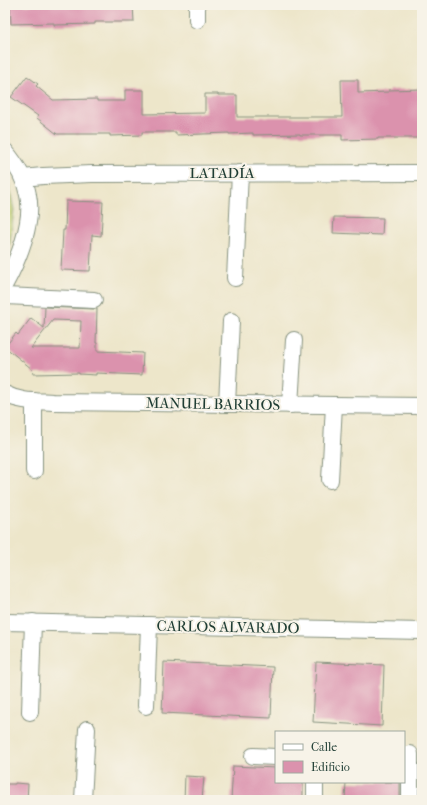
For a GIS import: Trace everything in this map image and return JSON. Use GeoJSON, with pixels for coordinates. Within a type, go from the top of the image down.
{"type":"FeatureCollection","features":[{"type":"Feature","properties":{"kind":"street"},"geometry":{"type":"LineString","coordinates":[[5,151],[18,168],[23,178],[28,196],[27,228],[18,256],[5,284]]}},
{"type":"Feature","properties":{"kind":"street"},"geometry":{"type":"LineString","coordinates":[[234,278],[240,173]]}},
{"type":"Feature","properties":{"kind":"street","name":"LATADÍA"},"geometry":{"type":"LineString","coordinates":[[23,178],[92,174],[422,173]]}},
{"type":"Feature","properties":{"kind":"street"},"geometry":{"type":"LineString","coordinates":[[5,296],[94,300]]}},
{"type":"Feature","properties":{"kind":"street"},"geometry":{"type":"LineString","coordinates":[[227,404],[232,321]]}},
{"type":"Feature","properties":{"kind":"street"},"geometry":{"type":"LineString","coordinates":[[290,405],[294,340]]}},
{"type":"Feature","properties":{"kind":"street","name":"MANUEL BARRIOS"},"geometry":{"type":"LineString","coordinates":[[5,394],[18,400],[52,402],[422,406]]}},
{"type":"Feature","properties":{"kind":"street"},"geometry":{"type":"LineString","coordinates":[[34,401],[34,471]]}},
{"type":"Feature","properties":{"kind":"street"},"geometry":{"type":"LineString","coordinates":[[330,480],[334,405]]}},
{"type":"Feature","properties":{"kind":"street","name":"CARLOS ALVARADO"},"geometry":{"type":"LineString","coordinates":[[5,622],[422,631]]}},
{"type":"Feature","properties":{"kind":"street"},"geometry":{"type":"LineString","coordinates":[[30,712],[33,622]]}},
{"type":"Feature","properties":{"kind":"street"},"geometry":{"type":"LineString","coordinates":[[146,706],[149,625]]}},
{"type":"Feature","properties":{"kind":"street"},"geometry":{"type":"LineString","coordinates":[[83,800],[87,729]]}},
{"type":"Feature","properties":{"kind":"street"},"geometry":{"type":"LineString","coordinates":[[410,754],[410,800]]}},
{"type":"Feature","properties":{"kind":"street"},"geometry":{"type":"LineString","coordinates":[[253,756],[275,757]]}},
{"type":"Feature","properties":{"kind":"street"},"geometry":{"type":"LineString","coordinates":[[315,783],[315,800]]}},
{"type":"Feature","properties":{"kind":"green space"},"geometry":{"type":"Polygon","coordinates":[[[5,176],[8,181],[14,210],[9,249],[5,257],[5,176]]]}},
{"type":"Feature","properties":{"kind":"building"},"geometry":{"type":"Polygon","coordinates":[[[10,5],[133,5],[134,22],[95,22],[95,24],[54,25],[54,23],[11,24],[10,5]]]}},
{"type":"Feature","properties":{"kind":"building"},"geometry":{"type":"Polygon","coordinates":[[[27,76],[38,84],[36,86],[53,100],[97,99],[97,101],[125,101],[125,90],[144,90],[144,114],[205,113],[205,94],[218,94],[237,95],[237,117],[342,117],[341,80],[358,80],[358,93],[422,89],[422,138],[342,140],[342,135],[253,135],[253,133],[229,133],[176,135],[176,132],[142,132],[142,135],[110,136],[110,134],[57,134],[37,118],[38,116],[11,97],[27,76]]]}},
{"type":"Feature","properties":{"kind":"building"},"geometry":{"type":"Polygon","coordinates":[[[66,201],[103,202],[101,236],[92,235],[90,271],[61,270],[66,201]]]}},
{"type":"Feature","properties":{"kind":"building"},"geometry":{"type":"Polygon","coordinates":[[[334,217],[383,218],[382,235],[333,233],[334,217]]]}},
{"type":"Feature","properties":{"kind":"building"},"geometry":{"type":"Polygon","coordinates":[[[45,307],[97,309],[97,351],[143,353],[142,375],[96,373],[96,375],[79,373],[33,374],[32,369],[5,347],[16,333],[18,335],[31,318],[44,328],[45,307]],[[53,320],[31,348],[80,348],[81,321],[53,320]]]}},
{"type":"Feature","properties":{"kind":"building"},"geometry":{"type":"Polygon","coordinates":[[[164,662],[273,667],[271,718],[162,713],[164,662]]]}},
{"type":"Feature","properties":{"kind":"building"},"geometry":{"type":"Polygon","coordinates":[[[316,662],[384,665],[382,726],[313,722],[316,662]]]}},
{"type":"Feature","properties":{"kind":"building"},"geometry":{"type":"Polygon","coordinates":[[[233,766],[275,768],[275,783],[303,783],[303,800],[231,800],[233,766]]]}},
{"type":"Feature","properties":{"kind":"building"},"geometry":{"type":"Polygon","coordinates":[[[185,776],[204,777],[202,800],[184,800],[185,776]]]}},
{"type":"Feature","properties":{"kind":"building"},"geometry":{"type":"Polygon","coordinates":[[[346,783],[400,783],[400,800],[345,800],[346,783]]]}},
{"type":"Feature","properties":{"kind":"building"},"geometry":{"type":"Polygon","coordinates":[[[5,784],[28,784],[27,800],[5,800],[5,784]]]}}]}
